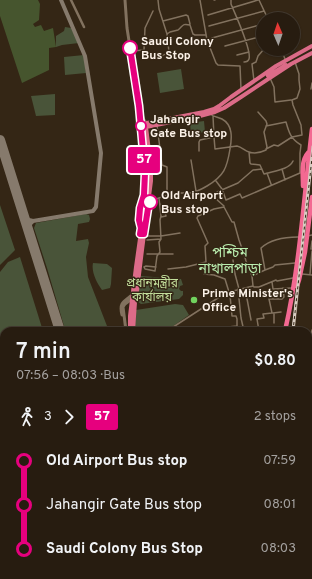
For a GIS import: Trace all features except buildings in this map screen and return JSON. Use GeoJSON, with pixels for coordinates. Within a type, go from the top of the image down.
{"type":"FeatureCollection","features":[{"type":"Feature","properties":{"kind":"highway"},"geometry":{"type":"LineString","coordinates":[[220,108],[286,62],[312,49]]}},
{"type":"Feature","properties":{"kind":"highway"},"geometry":{"type":"LineString","coordinates":[[144,125],[212,115],[254,81],[286,60],[312,49]]}},
{"type":"Feature","properties":{"kind":"highway"},"geometry":{"type":"LineString","coordinates":[[144,125],[224,108],[312,49]]}},
{"type":"Feature","properties":{"kind":"highway"},"geometry":{"type":"LineString","coordinates":[[133,327],[133,299],[151,181],[151,166],[144,125]]}},
{"type":"Feature","properties":{"kind":"highway"},"geometry":{"type":"LineString","coordinates":[[133,299],[139,272],[142,267],[143,236],[141,228],[148,174],[144,125]]}},
{"type":"Feature","properties":{"kind":"highway"},"geometry":{"type":"LineString","coordinates":[[287,327],[297,265],[312,128]]}},
{"type":"Feature","properties":{"kind":"highway"},"geometry":{"type":"LineString","coordinates":[[297,265],[296,261],[304,160],[306,154],[312,148]]}},
{"type":"Feature","properties":{"kind":"highway"},"geometry":{"type":"LineString","coordinates":[[298,287],[312,148]]}},
{"type":"Feature","properties":{"kind":"highway"},"geometry":{"type":"LineString","coordinates":[[287,327],[298,287],[305,252],[312,195]]}},
{"type":"Feature","properties":{"kind":"highway"},"geometry":{"type":"LineString","coordinates":[[131,327],[133,308]]}},
{"type":"Feature","properties":{"kind":"main road"},"geometry":{"type":"LineString","coordinates":[[126,0],[127,28],[144,125]]}},
{"type":"Feature","properties":{"kind":"main road"},"geometry":{"type":"LineString","coordinates":[[132,51],[140,114],[144,125]]}},
{"type":"Feature","properties":{"kind":"main road"},"geometry":{"type":"LineString","coordinates":[[140,114],[140,119],[137,123],[144,125]]}},
{"type":"Feature","properties":{"kind":"main road"},"geometry":{"type":"LineString","coordinates":[[125,327],[123,308],[125,304],[133,299]]}},
{"type":"Feature","properties":{"kind":"street"},"geometry":{"type":"LineString","coordinates":[[71,0],[84,27]]}},
{"type":"Feature","properties":{"kind":"street"},"geometry":{"type":"LineString","coordinates":[[153,11],[145,28],[144,50],[149,55],[155,57],[167,54],[169,52],[168,34],[158,0]]}},
{"type":"Feature","properties":{"kind":"street"},"geometry":{"type":"LineString","coordinates":[[200,0],[206,35],[218,65],[240,66],[242,90]]}},
{"type":"Feature","properties":{"kind":"street"},"geometry":{"type":"LineString","coordinates":[[201,5],[203,0]]}},
{"type":"Feature","properties":{"kind":"street"},"geometry":{"type":"LineString","coordinates":[[231,0],[232,8],[242,30],[249,52],[249,60],[244,62]]}},
{"type":"Feature","properties":{"kind":"street"},"geometry":{"type":"LineString","coordinates":[[208,15],[259,0],[264,11],[209,26]]}},
{"type":"Feature","properties":{"kind":"street"},"geometry":{"type":"LineString","coordinates":[[163,21],[186,15],[188,16],[193,34],[206,35]]}},
{"type":"Feature","properties":{"kind":"street"},"geometry":{"type":"LineString","coordinates":[[168,34],[178,30],[182,25],[190,25]]}},
{"type":"Feature","properties":{"kind":"street"},"geometry":{"type":"LineString","coordinates":[[212,38],[256,26]]}},
{"type":"Feature","properties":{"kind":"street"},"geometry":{"type":"LineString","coordinates":[[225,46],[256,38]]}},
{"type":"Feature","properties":{"kind":"street"},"geometry":{"type":"LineString","coordinates":[[132,51],[144,50]]}},
{"type":"Feature","properties":{"kind":"street"},"geometry":{"type":"LineString","coordinates":[[237,55],[249,52]]}},
{"type":"Feature","properties":{"kind":"street"},"geometry":{"type":"LineString","coordinates":[[254,81],[252,64],[256,62],[258,56]]}},
{"type":"Feature","properties":{"kind":"street"},"geometry":{"type":"LineString","coordinates":[[270,78],[274,87],[276,102],[297,98],[300,89],[299,74],[293,63],[286,60],[284,56]]}},
{"type":"Feature","properties":{"kind":"street"},"geometry":{"type":"LineString","coordinates":[[311,89],[312,83]]}},
{"type":"Feature","properties":{"kind":"street"},"geometry":{"type":"LineString","coordinates":[[149,202],[167,194],[190,193],[203,189],[216,181],[220,176],[227,165],[231,147],[232,132],[229,126],[221,118],[212,115],[215,149],[231,147],[237,146],[249,152],[259,152],[264,151],[274,145],[278,146],[292,137],[302,135],[301,124],[292,100]]}},
{"type":"Feature","properties":{"kind":"street"},"geometry":{"type":"LineString","coordinates":[[258,112],[266,121],[264,132],[267,147],[266,149]]}},
{"type":"Feature","properties":{"kind":"street"},"geometry":{"type":"LineString","coordinates":[[216,181],[222,189],[226,200],[240,194],[242,198],[300,173],[300,153],[302,145],[291,136],[286,122],[266,126]]}},
{"type":"Feature","properties":{"kind":"street"},"geometry":{"type":"LineString","coordinates":[[157,125],[162,165]]}},
{"type":"Feature","properties":{"kind":"street"},"geometry":{"type":"LineString","coordinates":[[295,278],[302,237],[308,162],[312,135]]}},
{"type":"Feature","properties":{"kind":"street"},"geometry":{"type":"LineString","coordinates":[[199,151],[200,140],[214,138]]}},
{"type":"Feature","properties":{"kind":"street"},"geometry":{"type":"LineString","coordinates":[[249,152],[250,163],[260,165],[264,174],[288,167],[293,161]]}},
{"type":"Feature","properties":{"kind":"street"},"geometry":{"type":"LineString","coordinates":[[191,160],[196,191]]}},
{"type":"Feature","properties":{"kind":"street"},"geometry":{"type":"LineString","coordinates":[[151,166],[162,165],[167,167],[167,194]]}},
{"type":"Feature","properties":{"kind":"street"},"geometry":{"type":"LineString","coordinates":[[253,286],[252,276],[234,222],[232,222],[224,207],[215,198],[215,195],[222,189],[238,182],[253,170],[262,169]]}},
{"type":"Feature","properties":{"kind":"street"},"geometry":{"type":"LineString","coordinates":[[282,169],[285,180]]}},
{"type":"Feature","properties":{"kind":"street"},"geometry":{"type":"LineString","coordinates":[[267,173],[271,185]]}},
{"type":"Feature","properties":{"kind":"street"},"geometry":{"type":"LineString","coordinates":[[311,203],[312,195]]}},
{"type":"Feature","properties":{"kind":"street"},"geometry":{"type":"LineString","coordinates":[[142,267],[156,271],[157,256],[159,254],[159,242],[161,239],[159,197]]}},
{"type":"Feature","properties":{"kind":"street"},"geometry":{"type":"LineString","coordinates":[[160,204],[165,207],[166,216],[161,217]]}},
{"type":"Feature","properties":{"kind":"street"},"geometry":{"type":"LineString","coordinates":[[224,207],[214,209],[198,216],[197,218],[208,243],[205,246],[206,262],[204,274],[214,275],[226,279],[229,292]]}},
{"type":"Feature","properties":{"kind":"street"},"geometry":{"type":"LineString","coordinates":[[143,236],[161,236],[180,232]]}},
{"type":"Feature","properties":{"kind":"street"},"geometry":{"type":"LineString","coordinates":[[265,270],[261,248],[268,243],[284,238],[312,235]]}},
{"type":"Feature","properties":{"kind":"street"},"geometry":{"type":"LineString","coordinates":[[143,236],[161,239]]}},
{"type":"Feature","properties":{"kind":"street"},"geometry":{"type":"LineString","coordinates":[[300,273],[311,275],[312,241]]}},
{"type":"Feature","properties":{"kind":"street"},"geometry":{"type":"LineString","coordinates":[[294,327],[304,247]]}},
{"type":"Feature","properties":{"kind":"street"},"geometry":{"type":"LineString","coordinates":[[147,254],[173,254]]}},
{"type":"Feature","properties":{"kind":"street"},"geometry":{"type":"LineString","coordinates":[[233,260],[243,327]]}},
{"type":"Feature","properties":{"kind":"street"},"geometry":{"type":"LineString","coordinates":[[168,269],[206,262]]}},
{"type":"Feature","properties":{"kind":"street"},"geometry":{"type":"LineString","coordinates":[[252,276],[275,265],[297,265]]}},
{"type":"Feature","properties":{"kind":"street"},"geometry":{"type":"LineString","coordinates":[[174,327],[229,292],[253,286],[259,287],[276,280],[300,278]]}},
{"type":"Feature","properties":{"kind":"street"},"geometry":{"type":"LineString","coordinates":[[272,282],[273,289],[298,287]]}},
{"type":"Feature","properties":{"kind":"street"},"geometry":{"type":"LineString","coordinates":[[245,288],[251,320]]}},
{"type":"Feature","properties":{"kind":"street"},"geometry":{"type":"LineString","coordinates":[[274,323],[269,299],[282,299],[284,297],[283,288]]}},
{"type":"Feature","properties":{"kind":"street"},"geometry":{"type":"LineString","coordinates":[[228,327],[237,326],[236,316],[232,316],[231,294]]}},
{"type":"Feature","properties":{"kind":"street"},"geometry":{"type":"LineString","coordinates":[[258,327],[256,319],[264,318],[263,314],[281,312]]}},
{"type":"Feature","properties":{"kind":"green space"},"geometry":{"type":"Polygon","coordinates":[[[0,0],[38,0],[40,4],[39,20],[33,24],[35,27],[41,25],[44,31],[53,28],[56,47],[49,48],[49,70],[22,83],[0,16],[0,0]]]}},
{"type":"Feature","properties":{"kind":"green space"},"geometry":{"type":"Polygon","coordinates":[[[65,27],[71,28],[79,43],[56,47],[56,36],[64,31],[65,27]]]}},
{"type":"Feature","properties":{"kind":"green space"},"geometry":{"type":"Polygon","coordinates":[[[84,55],[86,73],[65,75],[64,57],[84,55]]]}},
{"type":"Feature","properties":{"kind":"green space"},"geometry":{"type":"Polygon","coordinates":[[[181,69],[184,89],[160,93],[157,73],[181,69]]]}},
{"type":"Feature","properties":{"kind":"green space"},"geometry":{"type":"Polygon","coordinates":[[[55,94],[55,115],[36,116],[31,96],[55,94]]]}},
{"type":"Feature","properties":{"kind":"green space"},"geometry":{"type":"Polygon","coordinates":[[[204,121],[205,132],[191,134],[190,123],[204,121]]]}},
{"type":"Feature","properties":{"kind":"green space"},"geometry":{"type":"Polygon","coordinates":[[[0,205],[15,250],[0,265],[0,205]]]}},
{"type":"Feature","properties":{"kind":"green space"},"geometry":{"type":"Polygon","coordinates":[[[86,214],[89,215],[89,222],[78,224],[76,241],[88,239],[89,243],[86,257],[88,277],[107,327],[64,326],[34,228],[36,223],[86,214]]]}},
{"type":"Feature","properties":{"kind":"green space"},"geometry":{"type":"Polygon","coordinates":[[[20,257],[42,327],[0,327],[0,272],[8,262],[20,257]]]}},
{"type":"Feature","properties":{"kind":"green space"},"geometry":{"type":"Polygon","coordinates":[[[93,263],[107,264],[112,268],[110,288],[102,290],[96,281],[93,263]]]}},
{"type":"Feature","properties":{"kind":"green space","name":"প্রধানমন্ত্রীর কার্যালয়"},"geometry":{"type":"Polygon","coordinates":[[[141,276],[181,279],[183,285],[180,286],[179,289],[183,291],[183,295],[179,299],[141,304],[137,301],[141,276]]]}},
{"type":"Feature","properties":{"kind":"green space","name":"প্রধানমন্ত্রীর কার্যালয়"},"geometry":{"type":"Polygon","coordinates":[[[175,304],[183,305],[189,315],[172,327],[134,327],[136,310],[175,304]]]}},
{"type":"Feature","properties":{"kind":"taxiway"},"geometry":{"type":"LineString","coordinates":[[28,228],[33,221],[93,211],[96,207],[101,153],[85,56],[61,0]]}},
{"type":"Feature","properties":{"kind":"taxiway"},"geometry":{"type":"LineString","coordinates":[[24,217],[33,221]]}},
{"type":"Feature","properties":{"kind":"runway"},"geometry":{"type":"LineString","coordinates":[[0,140],[59,327]]}},
{"type":"Feature","properties":{"kind":"tram line"},"geometry":{"type":"LineString","coordinates":[[292,327],[312,146]]}},
{"type":"Feature","properties":{"kind":"railway"},"geometry":{"type":"LineString","coordinates":[[293,327],[312,158]]}},
{"type":"Feature","properties":{"kind":"bus line","name":"57"},"geometry":{"type":"LineString","coordinates":[[130,48],[139,106],[145,173],[144,195],[140,208],[139,220],[141,228],[140,234],[144,234],[150,202]]}},
{"type":"Feature","properties":{"kind":"place","name":"Saudi Colony Bus Stop"},"geometry":{"type":"Point","coordinates":[130,48]}},
{"type":"Feature","properties":{"kind":"place","name":"Jahangir Gate Bus stop"},"geometry":{"type":"Point","coordinates":[141,126]}},
{"type":"Feature","properties":{"kind":"place","name":"Old Airport Bus stop"},"geometry":{"type":"Point","coordinates":[150,202]}},
{"type":"Feature","properties":{"kind":"place","name":"Prime Minister's Office"},"geometry":{"type":"Point","coordinates":[194,300]}},
{"type":"Feature","properties":{"kind":"district","name":"পশ্চিম নাখালপাড়া"},"geometry":{"type":"Point","coordinates":[230,260]}}]}
